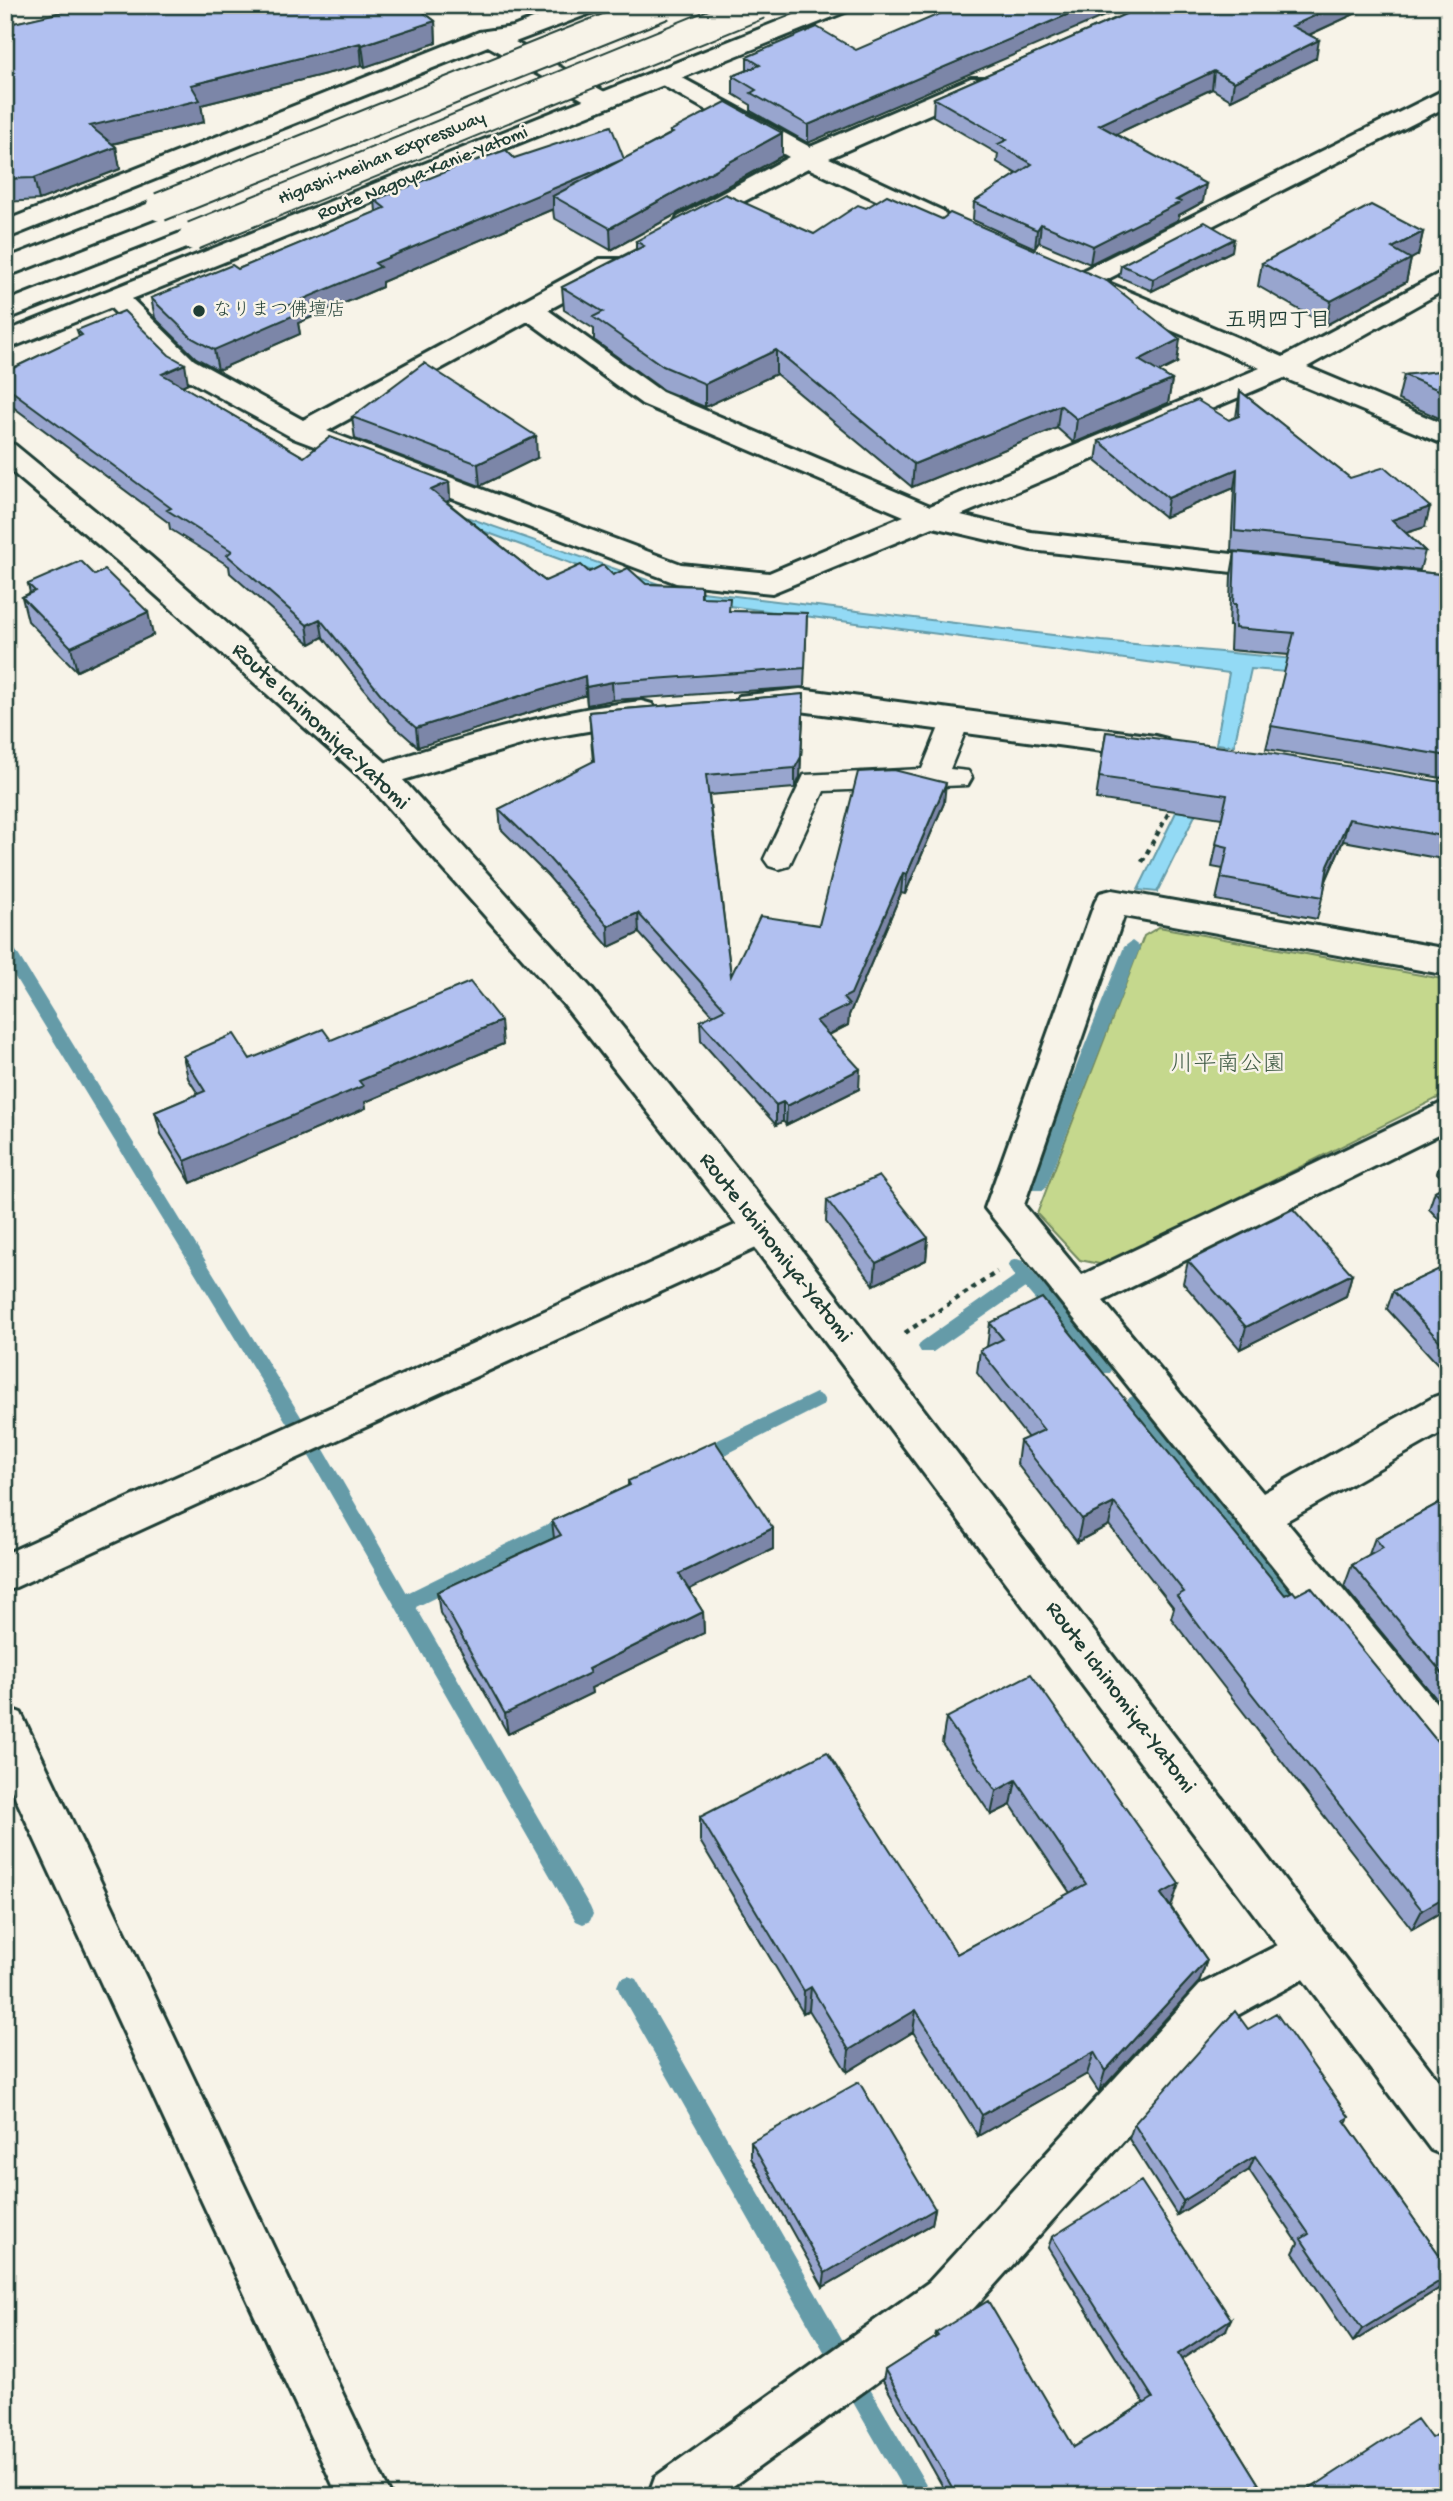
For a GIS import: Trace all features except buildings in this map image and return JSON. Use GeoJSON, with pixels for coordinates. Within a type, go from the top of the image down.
{"type":"FeatureCollection","features":[{"type":"Feature","properties":{"kind":"main road"},"geometry":{"type":"LineString","coordinates":[[5,230],[488,37],[517,34],[590,5]]}},
{"type":"Feature","properties":{"kind":"main road","name":"Higashi-Meihan Expressway"},"geometry":{"type":"LineString","coordinates":[[5,269],[664,5]]}},
{"type":"Feature","properties":{"kind":"main road","name":"Higashi-Meihan Expressway"},"geometry":{"type":"LineString","coordinates":[[5,312],[759,5]]}},
{"type":"Feature","properties":{"kind":"main road","name":"Route Nagoya-Kanie-Yatomi"},"geometry":{"type":"LineString","coordinates":[[5,342],[841,5]]}},
{"type":"Feature","properties":{"kind":"main road"},"geometry":{"type":"LineString","coordinates":[[488,37],[603,101]]}},
{"type":"Feature","properties":{"kind":"main road"},"geometry":{"type":"LineString","coordinates":[[663,236],[809,157],[1009,71]]}},
{"type":"Feature","properties":{"kind":"main road"},"geometry":{"type":"LineString","coordinates":[[664,76],[809,157],[957,227]]}},
{"type":"Feature","properties":{"kind":"main road"},"geometry":{"type":"LineString","coordinates":[[1448,96],[1070,277],[1448,437]]}},
{"type":"Feature","properties":{"kind":"main road"},"geometry":{"type":"LineString","coordinates":[[303,432],[626,256]]}},
{"type":"Feature","properties":{"kind":"main road"},"geometry":{"type":"LineString","coordinates":[[115,298],[184,366],[303,432],[676,573],[772,583],[1284,368],[1448,277]]}},
{"type":"Feature","properties":{"kind":"main road"},"geometry":{"type":"LineString","coordinates":[[529,309],[652,398],[931,517],[1031,541],[1309,571]]}},
{"type":"Feature","properties":{"kind":"main road","name":"Route Ichinomiya-Yatomi"},"geometry":{"type":"LineString","coordinates":[[5,451],[139,563],[380,776],[577,996],[761,1228],[1448,2133]]}},
{"type":"Feature","properties":{"kind":"main road"},"geometry":{"type":"LineString","coordinates":[[720,706],[800,700],[1200,753]]}},
{"type":"Feature","properties":{"kind":"main road"},"geometry":{"type":"LineString","coordinates":[[380,776],[509,734],[613,715],[667,710]]}},
{"type":"Feature","properties":{"kind":"main road"},"geometry":{"type":"LineString","coordinates":[[1448,962],[1112,902],[1004,1208],[1448,1749]]}},
{"type":"Feature","properties":{"kind":"main road"},"geometry":{"type":"LineString","coordinates":[[1076,1296],[1448,1114]]}},
{"type":"Feature","properties":{"kind":"main road"},"geometry":{"type":"LineString","coordinates":[[5,1574],[761,1228]]}},
{"type":"Feature","properties":{"kind":"main road"},"geometry":{"type":"LineString","coordinates":[[1257,1517],[1448,1409]]}},
{"type":"Feature","properties":{"kind":"main road"},"geometry":{"type":"LineString","coordinates":[[5,1727],[365,2496]]}},
{"type":"Feature","properties":{"kind":"main road"},"geometry":{"type":"LineString","coordinates":[[674,2496],[947,2300],[1217,2001],[1311,1950]]}},
{"type":"Feature","properties":{"kind":"lane"},"geometry":{"type":"LineString","coordinates":[[779,859],[814,782],[945,779],[956,720]]}},
{"type":"Feature","properties":{"kind":"path"},"geometry":{"type":"LineString","coordinates":[[1120,903],[1200,753]]}},
{"type":"Feature","properties":{"kind":"path"},"geometry":{"type":"LineString","coordinates":[[863,1362],[1035,1246]]}},
{"type":"Feature","properties":{"kind":"green space","name":"川平南公園"},"geometry":{"type":"Polygon","coordinates":[[[1159,927],[1448,980],[1448,1093],[1104,1265],[1080,1260],[1037,1214],[1144,936],[1159,927]]]}},
{"type":"Feature","properties":{"kind":"water"},"geometry":{"type":"Polygon","coordinates":[[[449,511],[670,588],[1102,641],[1381,667],[1448,685],[1251,669],[1234,746],[1216,744],[1229,673],[663,597],[439,515],[449,511]]]}},
{"type":"Feature","properties":{"kind":"water"},"geometry":{"type":"Polygon","coordinates":[[[1202,759],[1221,763],[1157,892],[1138,890],[1202,759]]]}},
{"type":"Feature","properties":{"kind":"waterway"},"geometry":{"type":"LineString","coordinates":[[5,947],[294,1420]]}},
{"type":"Feature","properties":{"kind":"waterway"},"geometry":{"type":"LineString","coordinates":[[1038,1185],[1132,947]]}},
{"type":"Feature","properties":{"kind":"waterway"},"geometry":{"type":"LineString","coordinates":[[1017,1266],[1104,1368]]}},
{"type":"Feature","properties":{"kind":"waterway"},"geometry":{"type":"LineString","coordinates":[[927,1347],[1026,1278]]}},
{"type":"Feature","properties":{"kind":"waterway"},"geometry":{"type":"LineString","coordinates":[[698,1459],[816,1401]]}},
{"type":"Feature","properties":{"kind":"waterway"},"geometry":{"type":"LineString","coordinates":[[1135,1403],[1304,1609]]}},
{"type":"Feature","properties":{"kind":"waterway"},"geometry":{"type":"LineString","coordinates":[[315,1451],[403,1604]]}},
{"type":"Feature","properties":{"kind":"waterway"},"geometry":{"type":"LineString","coordinates":[[403,1604],[573,1521]]}},
{"type":"Feature","properties":{"kind":"waterway"},"geometry":{"type":"LineString","coordinates":[[403,1604],[583,1914]]}},
{"type":"Feature","properties":{"kind":"waterway"},"geometry":{"type":"LineString","coordinates":[[628,1986],[838,2354]]}},
{"type":"Feature","properties":{"kind":"waterway"},"geometry":{"type":"LineString","coordinates":[[862,2397],[921,2496]]}},
{"type":"Feature","properties":{"kind":"place","name":"なりまつ佛壇店"},"geometry":{"type":"Point","coordinates":[199,311]}},
{"type":"Feature","properties":{"kind":"district","name":"五明四丁目"},"geometry":{"type":"Point","coordinates":[1278,322]}}]}
